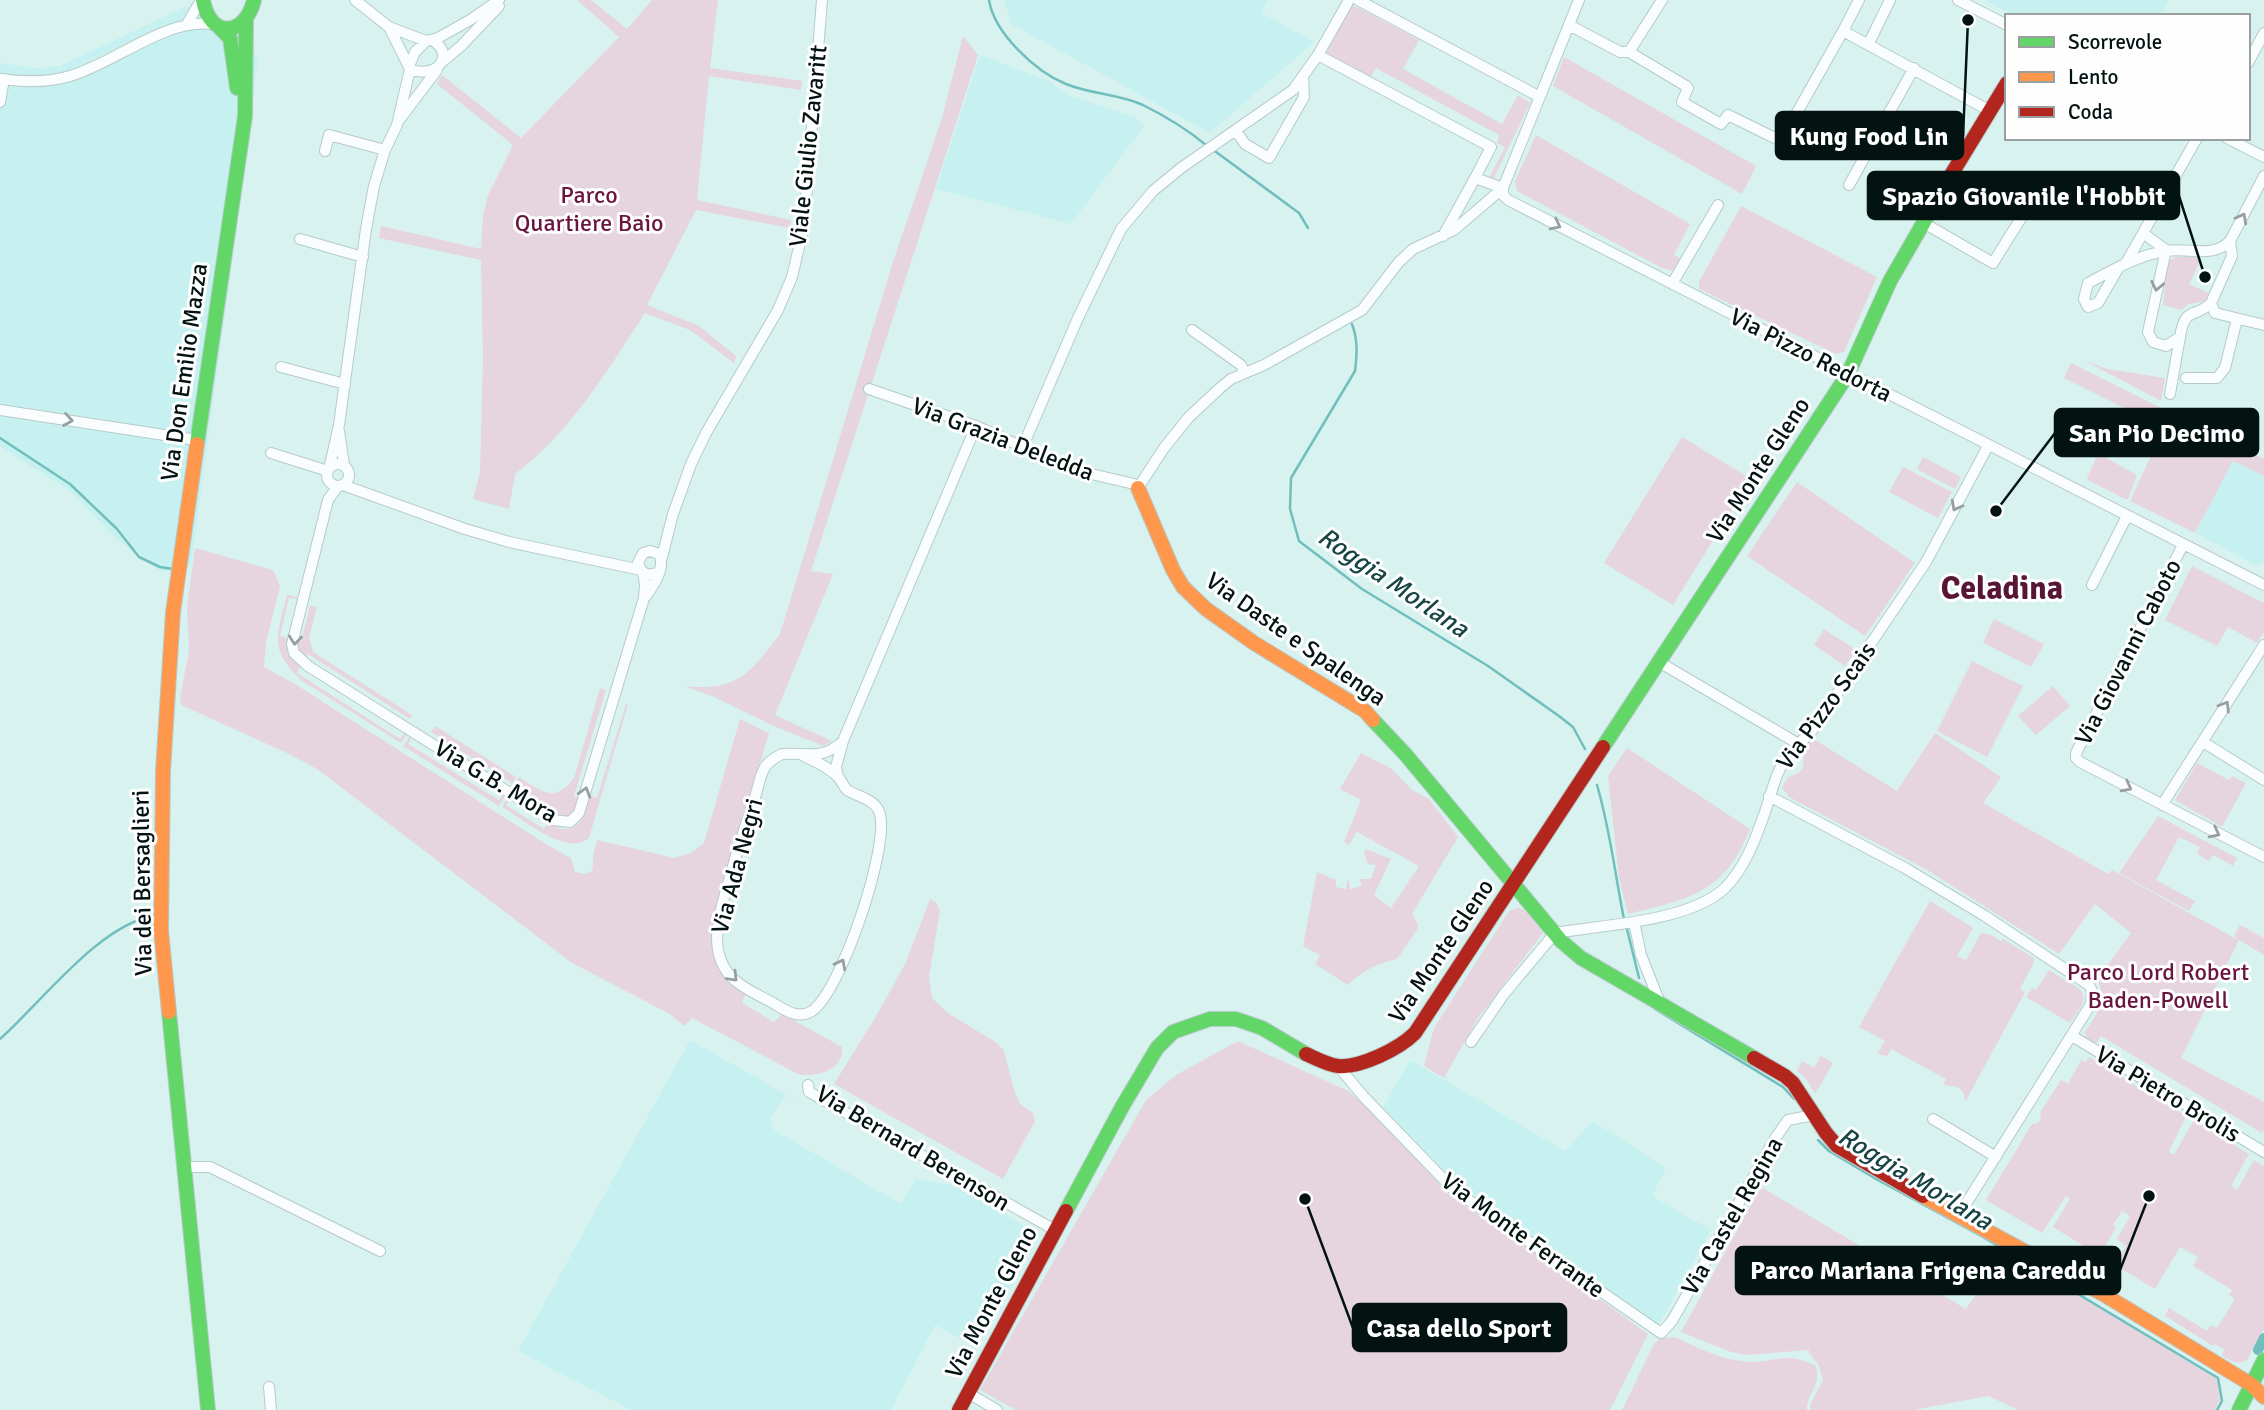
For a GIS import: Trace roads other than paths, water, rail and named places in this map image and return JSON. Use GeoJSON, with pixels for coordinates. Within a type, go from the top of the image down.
{"type":"FeatureCollection","features":[{"type":"Feature","properties":{"kind":"street"},"geometry":{"type":"LineString","coordinates":[[187,24],[202,0]]}},
{"type":"Feature","properties":{"kind":"street","name":"Via Don Emilio Mazza"},"geometry":{"type":"LineString","coordinates":[[202,0],[203,12],[230,38],[235,65],[239,153]]}},
{"type":"Feature","properties":{"kind":"street","name":"Via Don Emilio Mazza"},"geometry":{"type":"LineString","coordinates":[[175,597],[245,116],[246,22],[253,13],[254,0]]}},
{"type":"Feature","properties":{"kind":"street"},"geometry":{"type":"LineString","coordinates":[[355,0],[389,27],[440,45],[443,54],[439,66],[397,124]]}},
{"type":"Feature","properties":{"kind":"street"},"geometry":{"type":"LineString","coordinates":[[323,519],[322,503],[339,425],[374,186],[397,124],[415,52],[499,0]]}},
{"type":"Feature","properties":{"kind":"street"},"geometry":{"type":"LineString","coordinates":[[389,27],[410,67],[429,73],[461,46],[505,0]]}},
{"type":"Feature","properties":{"kind":"street","name":"Viale Giulio Zavaritt"},"geometry":{"type":"LineString","coordinates":[[657,573],[663,564],[662,557],[673,514],[691,464],[778,310],[792,277],[804,226],[822,0]]}},
{"type":"Feature","properties":{"kind":"street"},"geometry":{"type":"LineString","coordinates":[[1023,446],[1078,318],[1121,229],[1153,191],[1181,168],[1293,90],[1318,55],[1349,0]]}},
{"type":"Feature","properties":{"kind":"street"},"geometry":{"type":"LineString","coordinates":[[1359,0],[1540,97]]}},
{"type":"Feature","properties":{"kind":"street"},"geometry":{"type":"LineString","coordinates":[[1138,488],[1164,448],[1189,417],[1220,388],[1244,372],[1265,365],[1362,310],[1413,249],[1454,230],[1503,188],[1579,0]]}},
{"type":"Feature","properties":{"kind":"street"},"geometry":{"type":"LineString","coordinates":[[1629,52],[1633,50],[1662,0]]}},
{"type":"Feature","properties":{"kind":"street"},"geometry":{"type":"LineString","coordinates":[[1569,24],[1620,51],[1629,52],[1686,86],[1688,88],[1682,102],[1721,124],[1728,115],[1782,141],[1859,0]]}},
{"type":"Feature","properties":{"kind":"street"},"geometry":{"type":"LineString","coordinates":[[1869,43],[1891,0]]}},
{"type":"Feature","properties":{"kind":"street"},"geometry":{"type":"LineString","coordinates":[[1958,0],[2005,24]]}},
{"type":"Feature","properties":{"kind":"street"},"geometry":{"type":"LineString","coordinates":[[0,102],[2,79],[46,81],[71,76],[187,24],[233,29],[246,22]]}},
{"type":"Feature","properties":{"kind":"street"},"geometry":{"type":"LineString","coordinates":[[1843,31],[1990,111]]}},
{"type":"Feature","properties":{"kind":"street"},"geometry":{"type":"LineString","coordinates":[[2250,59],[2264,33]]}},
{"type":"Feature","properties":{"kind":"street"},"geometry":{"type":"LineString","coordinates":[[1318,55],[1491,147],[1443,236]]}},
{"type":"Feature","properties":{"kind":"street"},"geometry":{"type":"LineString","coordinates":[[1849,185],[1914,68]]}},
{"type":"Feature","properties":{"kind":"street"},"geometry":{"type":"LineString","coordinates":[[1236,131],[1245,144],[1269,158],[1304,97],[1303,77]]}},
{"type":"Feature","properties":{"kind":"street","name":"Via Monte Gleno"},"geometry":{"type":"LineString","coordinates":[[959,1410],[1055,1230],[1152,1057],[1173,1032],[1210,1019],[1236,1018],[1262,1028],[1308,1055],[1338,1066],[1374,1059],[1406,1042],[1415,1033],[1848,373],[1889,281],[2005,86]]}},
{"type":"Feature","properties":{"kind":"street"},"geometry":{"type":"LineString","coordinates":[[325,151],[329,135],[386,150]]}},
{"type":"Feature","properties":{"kind":"street"},"geometry":{"type":"LineString","coordinates":[[2196,140],[2122,265],[2166,250],[2223,248],[2230,241],[2264,176]]}},
{"type":"Feature","properties":{"kind":"street"},"geometry":{"type":"LineString","coordinates":[[2231,140],[2264,157]]}},
{"type":"Feature","properties":{"kind":"street"},"geometry":{"type":"LineString","coordinates":[[1475,178],[1503,188]]}},
{"type":"Feature","properties":{"kind":"street"},"geometry":{"type":"LineString","coordinates":[[1922,222],[1993,263],[2046,178]]}},
{"type":"Feature","properties":{"kind":"street"},"geometry":{"type":"LineString","coordinates":[[2103,178],[2157,208]]}},
{"type":"Feature","properties":{"kind":"street","name":"Via Pizzo Redorta"},"geometry":{"type":"LineString","coordinates":[[1503,188],[1503,195],[1508,200],[2264,585]]}},
{"type":"Feature","properties":{"kind":"street"},"geometry":{"type":"LineString","coordinates":[[1672,284],[1718,205]]}},
{"type":"Feature","properties":{"kind":"street"},"geometry":{"type":"LineString","coordinates":[[2143,233],[2166,250]]}},
{"type":"Feature","properties":{"kind":"street"},"geometry":{"type":"LineString","coordinates":[[300,239],[363,257]]}},
{"type":"Feature","properties":{"kind":"street"},"geometry":{"type":"LineString","coordinates":[[2170,394],[2182,322],[2193,311],[2206,309],[2211,303],[2232,256],[2230,241]]}},
{"type":"Feature","properties":{"kind":"street"},"geometry":{"type":"LineString","coordinates":[[2166,250],[2148,332],[2158,345],[2171,344],[2180,337]]}},
{"type":"Feature","properties":{"kind":"street"},"geometry":{"type":"LineString","coordinates":[[2211,303],[2215,313],[2264,325]]}},
{"type":"Feature","properties":{"kind":"street"},"geometry":{"type":"LineString","coordinates":[[2186,378],[2217,378],[2225,368],[2236,319]]}},
{"type":"Feature","properties":{"kind":"street"},"geometry":{"type":"LineString","coordinates":[[1192,330],[1241,365],[1244,372]]}},
{"type":"Feature","properties":{"kind":"street"},"geometry":{"type":"LineString","coordinates":[[281,367],[345,384]]}},
{"type":"Feature","properties":{"kind":"street","name":"Via Grazia Deledda"},"geometry":{"type":"LineString","coordinates":[[869,389],[976,426],[1074,470],[1134,484],[1138,488]]}},
{"type":"Feature","properties":{"kind":"street"},"geometry":{"type":"LineString","coordinates":[[0,410],[197,440]]}},
{"type":"Feature","properties":{"kind":"street"},"geometry":{"type":"LineString","coordinates":[[323,519],[328,500],[349,479],[339,425]]}},
{"type":"Feature","properties":{"kind":"street"},"geometry":{"type":"LineString","coordinates":[[838,777],[836,767],[843,741],[976,426]]}},
{"type":"Feature","properties":{"kind":"street","name":"Via Pizzo Scais"},"geometry":{"type":"LineString","coordinates":[[1626,923],[1671,913],[1723,889],[1744,861],[1772,783],[1785,757],[1797,743],[1809,735],[1926,562],[1989,446]]}},
{"type":"Feature","properties":{"kind":"street"},"geometry":{"type":"LineString","coordinates":[[271,453],[328,473]]}},
{"type":"Feature","properties":{"kind":"street"},"geometry":{"type":"LineString","coordinates":[[328,473],[338,464],[346,468],[373,497]]}},
{"type":"Feature","properties":{"kind":"street"},"geometry":{"type":"LineString","coordinates":[[328,473],[332,485],[509,542],[610,563],[651,575],[657,573]]}},
{"type":"Feature","properties":{"kind":"street","name":"Via Daste e Spalenga"},"geometry":{"type":"LineString","coordinates":[[1138,488],[1168,560],[1184,587],[1206,609],[1254,643],[1365,711],[1410,760],[1501,868],[1513,886],[1581,958],[1785,1076],[1796,1085],[1835,1144],[2113,1300],[2252,1385],[2264,1397]]}},
{"type":"Feature","properties":{"kind":"street","name":"Viale Giulio Zavaritt"},"geometry":{"type":"LineString","coordinates":[[645,553],[673,514]]}},
{"type":"Feature","properties":{"kind":"street"},"geometry":{"type":"LineString","coordinates":[[2092,585],[2127,516]]}},
{"type":"Feature","properties":{"kind":"street","name":"Via G.B. Mora"},"geometry":{"type":"LineString","coordinates":[[323,519],[292,644],[294,653],[300,660],[553,820],[562,822],[570,822],[579,813],[644,598],[642,571]]}},
{"type":"Feature","properties":{"kind":"street","name":"Via Giovanni Caboto"},"geometry":{"type":"LineString","coordinates":[[2183,545],[2076,753],[2076,758],[2264,857]]}},
{"type":"Feature","properties":{"kind":"street"},"geometry":{"type":"LineString","coordinates":[[610,563],[645,553],[657,552],[662,557]]}},
{"type":"Feature","properties":{"kind":"street"},"geometry":{"type":"LineString","coordinates":[[642,571],[638,563],[645,553]]}},
{"type":"Feature","properties":{"kind":"street","name":"Via G.B. Mora"},"geometry":{"type":"LineString","coordinates":[[644,598],[657,573]]}},
{"type":"Feature","properties":{"kind":"street","name":"Via dei Bersaglieri"},"geometry":{"type":"LineString","coordinates":[[175,597],[163,771],[161,930],[208,1410]]}},
{"type":"Feature","properties":{"kind":"street"},"geometry":{"type":"LineString","coordinates":[[2162,805],[2264,645]]}},
{"type":"Feature","properties":{"kind":"street"},"geometry":{"type":"LineString","coordinates":[[1659,662],[1797,743]]}},
{"type":"Feature","properties":{"kind":"street","name":"Via Ada Negri"},"geometry":{"type":"LineString","coordinates":[[802,755],[838,777],[846,789],[870,800],[880,812],[878,854],[863,913],[849,949],[821,1002],[811,1012],[800,1015],[790,1013],[739,984],[728,973],[718,951],[716,934],[737,851],[765,767],[782,754],[802,755],[832,751],[843,741]]}},
{"type":"Feature","properties":{"kind":"street"},"geometry":{"type":"LineString","coordinates":[[2203,742],[2264,780]]}},
{"type":"Feature","properties":{"kind":"street"},"geometry":{"type":"LineString","coordinates":[[1769,796],[1905,868],[2054,960],[2089,985],[2092,991],[2091,1004],[1959,1215]]}},
{"type":"Feature","properties":{"kind":"street"},"geometry":{"type":"LineString","coordinates":[[1471,1042],[1504,994],[1555,933],[1626,923],[1660,1003]]}},
{"type":"Feature","properties":{"kind":"street","name":"Via Pietro Brolis"},"geometry":{"type":"LineString","coordinates":[[2072,1036],[2264,1152]]}},
{"type":"Feature","properties":{"kind":"street","name":"Via Monte Ferrante"},"geometry":{"type":"LineString","coordinates":[[1338,1066],[1364,1097],[1454,1190],[1661,1333]]}},
{"type":"Feature","properties":{"kind":"street","name":"Via Bernard Berenson"},"geometry":{"type":"LineString","coordinates":[[808,1085],[809,1092],[1055,1230]]}},
{"type":"Feature","properties":{"kind":"street","name":"Via Castel Regina"},"geometry":{"type":"LineString","coordinates":[[1661,1333],[1672,1321],[1776,1137],[1788,1120],[1814,1115]]}},
{"type":"Feature","properties":{"kind":"street"},"geometry":{"type":"LineString","coordinates":[[1933,1119],[1996,1157]]}},
{"type":"Feature","properties":{"kind":"street"},"geometry":{"type":"LineString","coordinates":[[185,1167],[209,1167],[380,1251]]}},
{"type":"Feature","properties":{"kind":"street"},"geometry":{"type":"LineString","coordinates":[[2239,1410],[2264,1360]]}},
{"type":"Feature","properties":{"kind":"street"},"geometry":{"type":"LineString","coordinates":[[269,1387],[271,1410]]}},
{"type":"Feature","properties":{"kind":"street"},"geometry":{"type":"LineString","coordinates":[[968,1394],[997,1410]]}},
{"type":"Feature","properties":{"kind":"waterway","name":"Roggia Morlana"},"geometry":{"type":"LineString","coordinates":[[989,0],[993,13],[1008,38],[1042,70],[1066,84],[1143,105],[1206,145]]}},
{"type":"Feature","properties":{"kind":"waterway","name":"Roggia Morlana"},"geometry":{"type":"LineString","coordinates":[[1212,149],[1299,213],[1308,228]]}},
{"type":"Feature","properties":{"kind":"waterway","name":"Roggia Morlana"},"geometry":{"type":"LineString","coordinates":[[1352,324],[1357,347],[1355,371],[1291,478],[1290,509],[1299,541],[1362,589],[1488,666],[1559,716],[1573,727],[1585,749]]}},
{"type":"Feature","properties":{"kind":"waterway"},"geometry":{"type":"LineString","coordinates":[[0,438],[70,484],[117,529],[139,557],[160,567],[173,569]]}},
{"type":"Feature","properties":{"kind":"waterway","name":"Roggia Morlana"},"geometry":{"type":"LineString","coordinates":[[1597,785],[1624,919]]}},
{"type":"Feature","properties":{"kind":"waterway"},"geometry":{"type":"LineString","coordinates":[[0,1039],[73,966],[114,932],[136,921],[157,915]]}},
{"type":"Feature","properties":{"kind":"waterway","name":"Roggia Morlana"},"geometry":{"type":"LineString","coordinates":[[1626,925],[1639,978]]}},
{"type":"Feature","properties":{"kind":"waterway","name":"Roggia Morlana"},"geometry":{"type":"LineString","coordinates":[[1655,1009],[1783,1087],[1794,1099]]}},
{"type":"Feature","properties":{"kind":"waterway","name":"Roggia Morlana"},"geometry":{"type":"LineString","coordinates":[[1818,1140],[1829,1151],[1876,1179],[1983,1237],[2218,1378],[2222,1401],[2217,1410]]}},
{"type":"Feature","properties":{"kind":"waterway"},"geometry":{"type":"LineString","coordinates":[[2258,1350],[2264,1338]]}},
{"type":"Feature","properties":{"kind":"place","name":"Kung Food Lin"},"geometry":{"type":"Point","coordinates":[1968,20]}},
{"type":"Feature","properties":{"kind":"place","name":"Spazio Giovanile l'Hobbit"},"geometry":{"type":"Point","coordinates":[2205,277]}},
{"type":"Feature","properties":{"kind":"place","name":"San Pio Decimo"},"geometry":{"type":"Point","coordinates":[1996,511]}},
{"type":"Feature","properties":{"kind":"place","name":"Parco Mariana Frigena Careddu"},"geometry":{"type":"Point","coordinates":[2149,1196]}},
{"type":"Feature","properties":{"kind":"place","name":"Casa dello Sport"},"geometry":{"type":"Point","coordinates":[1305,1199]}},
{"type":"Feature","properties":{"kind":"district","name":"Celadina"},"geometry":{"type":"Point","coordinates":[2002,588]}},
{"type":"Feature","properties":{"kind":"park label","name":"Parco Quartiere Baio"},"geometry":{"type":"Point","coordinates":[589,209]}},
{"type":"Feature","properties":{"kind":"park label","name":"Parco Lord Robert Baden-Powell"},"geometry":{"type":"Point","coordinates":[2158,986]}}]}
